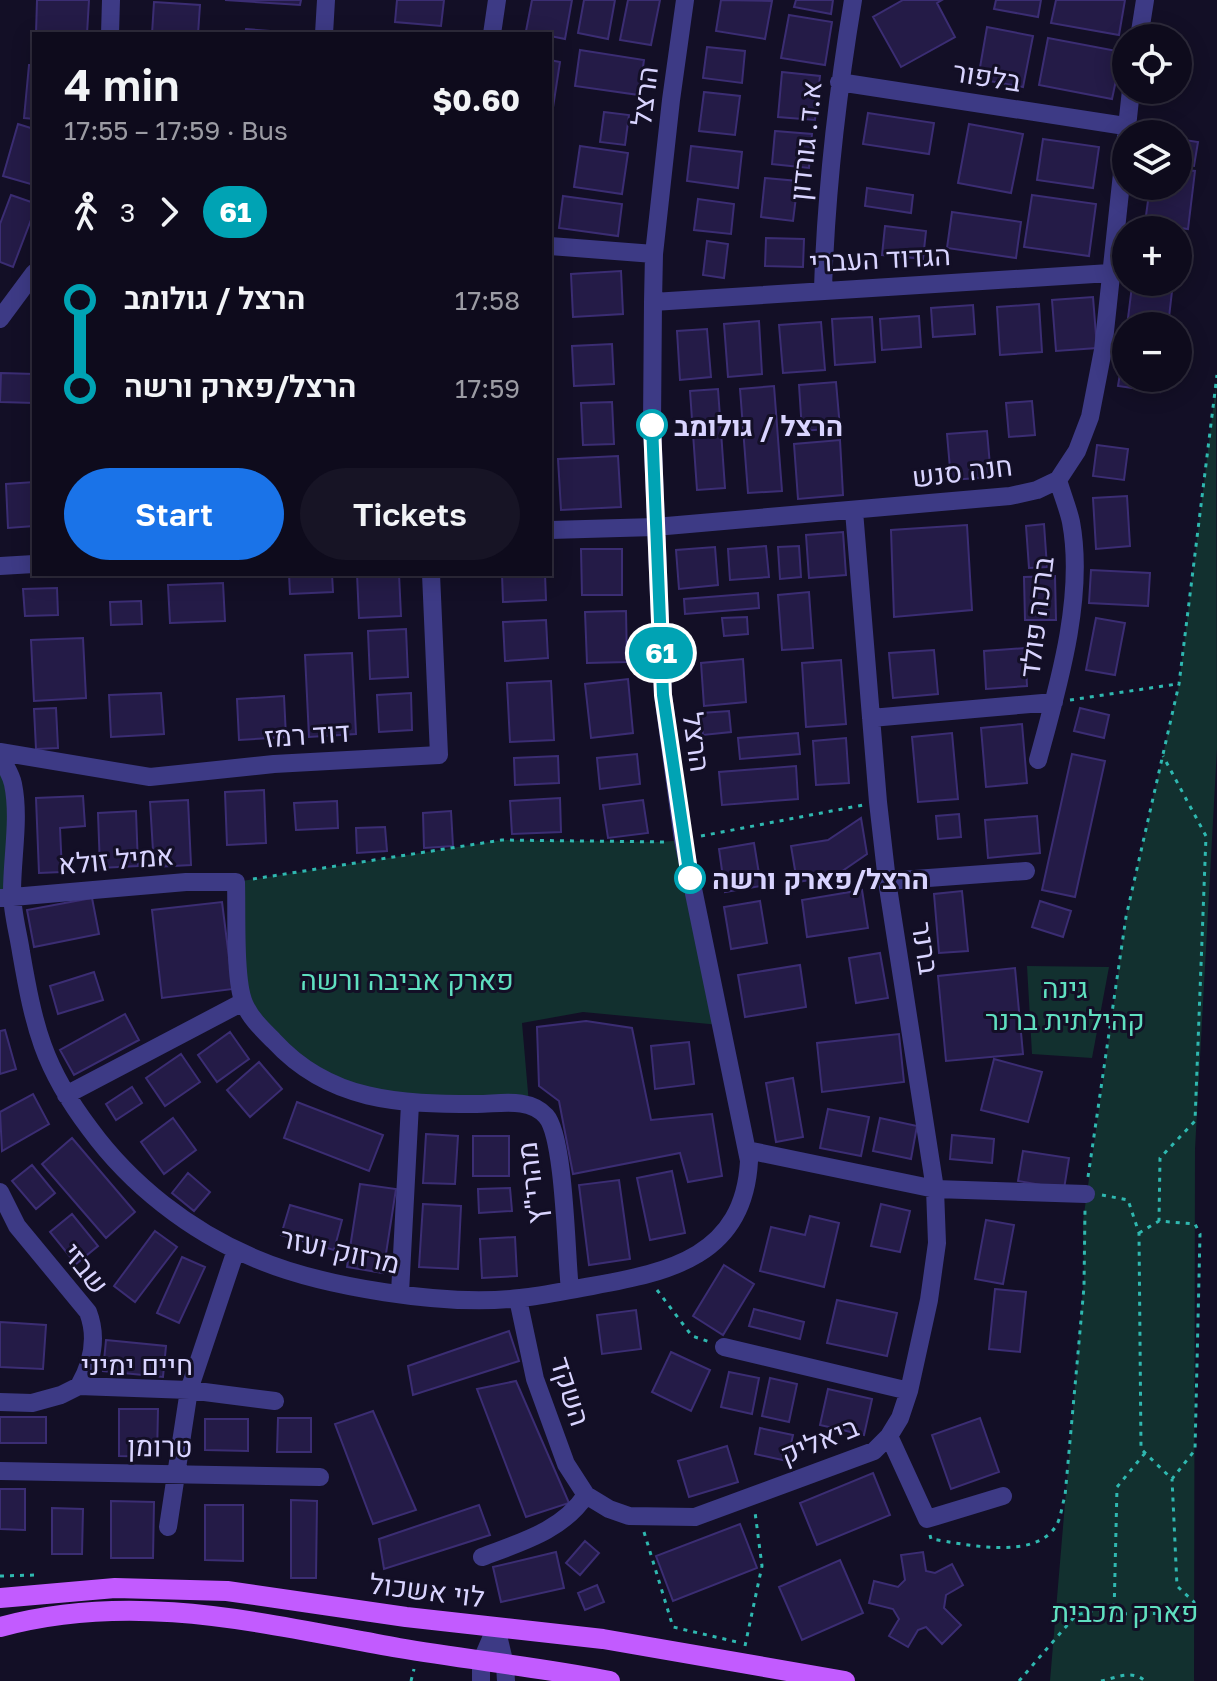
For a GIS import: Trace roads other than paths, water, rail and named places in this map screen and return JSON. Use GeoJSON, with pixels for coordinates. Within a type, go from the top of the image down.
{"type":"FeatureCollection","features":[{"type":"Feature","properties":{"kind":"main road","name":"לוי אשכול"},"geometry":{"type":"LineString","coordinates":[[0,1598],[115,1588],[227,1591],[406,1617],[744,1653],[845,1681]]}},
{"type":"Feature","properties":{"kind":"main road","name":"לוי אשכול"},"geometry":{"type":"LineString","coordinates":[[0,1627],[63,1613],[110,1610],[184,1612],[250,1620],[481,1671],[610,1681]]}},
{"type":"Feature","properties":{"kind":"street"},"geometry":{"type":"LineString","coordinates":[[110,32],[111,0]]}},
{"type":"Feature","properties":{"kind":"street"},"geometry":{"type":"LineString","coordinates":[[324,32],[326,0]]}},
{"type":"Feature","properties":{"kind":"street"},"geometry":{"type":"LineString","coordinates":[[492,32],[497,0]]}},
{"type":"Feature","properties":{"kind":"street","name":"הרצל"},"geometry":{"type":"LineString","coordinates":[[685,0],[654,254],[655,527],[663,695],[683,840],[747,1150]]}},
{"type":"Feature","properties":{"kind":"street","name":"א.ד. גורדון"},"geometry":{"type":"LineString","coordinates":[[823,289],[826,209],[839,82],[853,0]]}},
{"type":"Feature","properties":{"kind":"street"},"geometry":{"type":"LineString","coordinates":[[1141,24],[1145,0]]}},
{"type":"Feature","properties":{"kind":"street","name":"בלפור"},"geometry":{"type":"LineString","coordinates":[[839,82],[1112,124]]}},
{"type":"Feature","properties":{"kind":"street"},"geometry":{"type":"LineString","coordinates":[[1058,480],[1077,451],[1090,417],[1103,350],[1117,200]]}},
{"type":"Feature","properties":{"kind":"street"},"geometry":{"type":"LineString","coordinates":[[552,246],[654,254]]}},
{"type":"Feature","properties":{"kind":"street","name":"הגדוד העברי"},"geometry":{"type":"LineString","coordinates":[[653,302],[1110,273]]}},
{"type":"Feature","properties":{"kind":"street"},"geometry":{"type":"LineString","coordinates":[[0,295],[32,278]]}},
{"type":"Feature","properties":{"kind":"street"},"geometry":{"type":"LineString","coordinates":[[0,319],[32,278]]}},
{"type":"Feature","properties":{"kind":"street","name":"חנה סנש"},"geometry":{"type":"LineString","coordinates":[[552,530],[655,527],[1010,496],[1037,490],[1058,480]]}},
{"type":"Feature","properties":{"kind":"street","name":"ברכה פולד"},"geometry":{"type":"LineString","coordinates":[[1038,760],[1066,645],[1074,562],[1071,521],[1058,480]]}},
{"type":"Feature","properties":{"kind":"street","name":"ברנר"},"geometry":{"type":"LineString","coordinates":[[854,511],[887,881],[935,1189],[935,1257],[919,1354],[909,1391]]}},
{"type":"Feature","properties":{"kind":"street"},"geometry":{"type":"LineString","coordinates":[[0,566],[32,564]]}},
{"type":"Feature","properties":{"kind":"street","name":"דוד רמז"},"geometry":{"type":"LineString","coordinates":[[0,754],[150,777],[274,764],[439,755],[431,576]]}},
{"type":"Feature","properties":{"kind":"street"},"geometry":{"type":"LineString","coordinates":[[871,718],[1054,702]]}},
{"type":"Feature","properties":{"kind":"street","name":"מרזוק ועזר"},"geometry":{"type":"LineString","coordinates":[[0,754],[13,784],[6,897],[37,1032],[52,1072],[115,1161],[148,1191],[198,1228],[236,1250],[307,1276],[400,1293],[457,1298],[518,1299],[648,1275],[694,1258],[724,1233],[743,1197],[748,1173],[747,1150]]}},
{"type":"Feature","properties":{"kind":"street"},"geometry":{"type":"LineString","coordinates":[[887,881],[1026,871]]}},
{"type":"Feature","properties":{"kind":"street","name":"אמיל זולא"},"geometry":{"type":"LineString","coordinates":[[6,897],[186,882],[236,882],[238,958],[243,1002]]}},
{"type":"Feature","properties":{"kind":"street"},"geometry":{"type":"LineString","coordinates":[[66,1095],[243,1002]]}},
{"type":"Feature","properties":{"kind":"street","name":"מהרי\"ץ"},"geometry":{"type":"LineString","coordinates":[[243,1002],[282,1050],[324,1079],[352,1091],[410,1104],[529,1104],[546,1116],[552,1125],[558,1150],[570,1290]]}},
{"type":"Feature","properties":{"kind":"street"},"geometry":{"type":"LineString","coordinates":[[400,1293],[410,1104]]}},
{"type":"Feature","properties":{"kind":"street"},"geometry":{"type":"LineString","coordinates":[[747,1150],[935,1189],[1086,1194]]}},
{"type":"Feature","properties":{"kind":"street","name":"שבזי"},"geometry":{"type":"LineString","coordinates":[[0,1192],[17,1226],[88,1312],[94,1327],[94,1341],[86,1373],[79,1386]]}},
{"type":"Feature","properties":{"kind":"street"},"geometry":{"type":"LineString","coordinates":[[168,1527],[189,1390],[236,1250]]}},
{"type":"Feature","properties":{"kind":"street","name":"השקד"},"geometry":{"type":"LineString","coordinates":[[518,1299],[535,1379],[566,1464],[586,1495]]}},
{"type":"Feature","properties":{"kind":"street","name":"ביאליק"},"geometry":{"type":"LineString","coordinates":[[586,1495],[609,1509],[640,1517],[695,1517],[874,1451],[889,1436],[900,1418],[909,1391],[724,1347]]}},
{"type":"Feature","properties":{"kind":"street","name":"חיים ימיני"},"geometry":{"type":"LineString","coordinates":[[0,1402],[32,1403],[79,1386],[189,1390],[275,1401]]}},
{"type":"Feature","properties":{"kind":"street"},"geometry":{"type":"LineString","coordinates":[[889,1436],[927,1519],[1003,1496]]}},
{"type":"Feature","properties":{"kind":"street","name":"טרומן"},"geometry":{"type":"LineString","coordinates":[[0,1471],[320,1477]]}},
{"type":"Feature","properties":{"kind":"street"},"geometry":{"type":"LineString","coordinates":[[482,1557],[553,1527],[573,1514],[586,1495]]}},
{"type":"Feature","properties":{"kind":"street"},"geometry":{"type":"LineString","coordinates":[[481,1671],[496,1627]]}},
{"type":"Feature","properties":{"kind":"street"},"geometry":{"type":"LineString","coordinates":[[496,1627],[505,1673]]}},
{"type":"Feature","properties":{"kind":"place","name":"הרצל / גולומב"},"geometry":{"type":"Point","coordinates":[652,425]}},
{"type":"Feature","properties":{"kind":"place","name":"הרצל/פארק ורשה"},"geometry":{"type":"Point","coordinates":[690,878]}},
{"type":"Feature","properties":{"kind":"park label","name":"פארק אביבה ורשה"},"geometry":{"type":"Point","coordinates":[407,979]}},
{"type":"Feature","properties":{"kind":"park label","name":"גינה קהילתית ברנר"},"geometry":{"type":"Point","coordinates":[1065,1003]}},
{"type":"Feature","properties":{"kind":"park label","name":"פארק מכבית"},"geometry":{"type":"Point","coordinates":[1125,1611]}}]}
